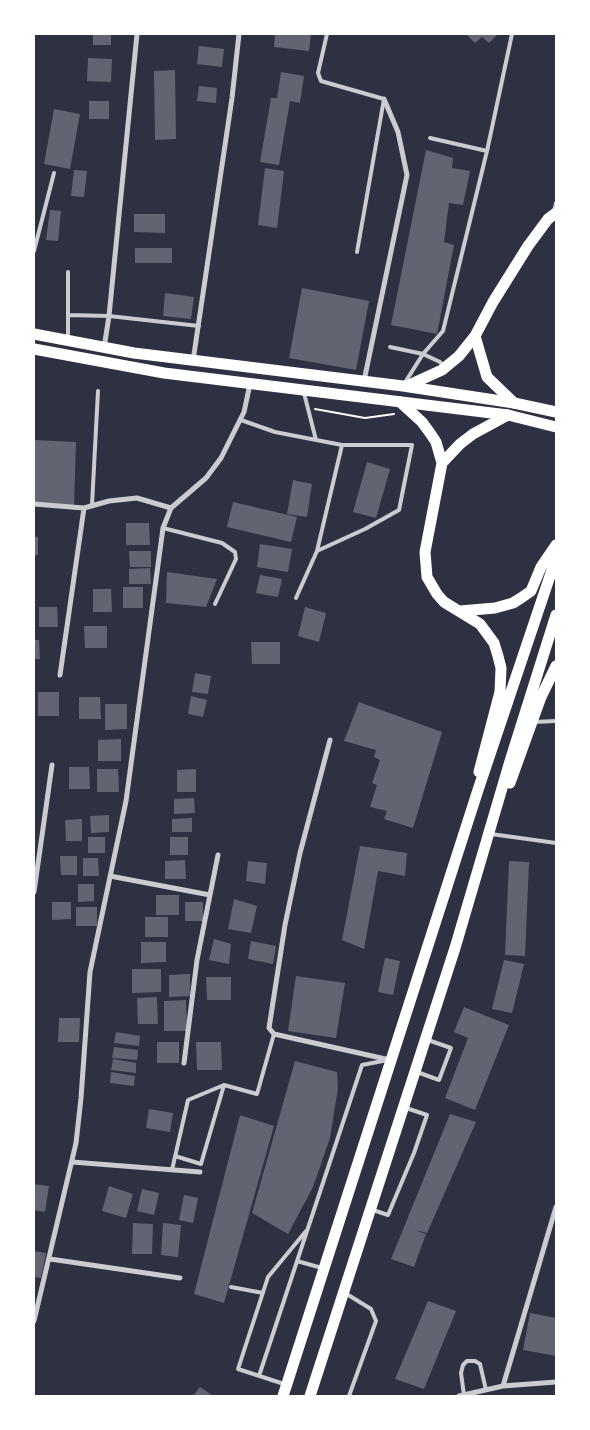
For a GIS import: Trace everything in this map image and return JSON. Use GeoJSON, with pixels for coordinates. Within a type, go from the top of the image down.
{"type":"FeatureCollection","features":[{"type":"Feature","properties":{"kind":"main road"},"geometry":{"type":"LineString","coordinates":[[405,386],[445,368],[475,336],[512,271],[541,228],[555,214]]}},
{"type":"Feature","properties":{"kind":"main road"},"geometry":{"type":"LineString","coordinates":[[34,334],[104,348],[193,361],[405,386],[514,403],[556,412]]}},
{"type":"Feature","properties":{"kind":"main road"},"geometry":{"type":"LineString","coordinates":[[475,336],[487,377],[514,403]]}},
{"type":"Feature","properties":{"kind":"main road"},"geometry":{"type":"LineString","coordinates":[[34,349],[126,367],[303,391],[508,415],[556,427]]}},
{"type":"Feature","properties":{"kind":"main road"},"geometry":{"type":"LineString","coordinates":[[400,402],[426,427],[436,442],[442,463],[431,517],[425,566],[427,577],[436,594],[444,602],[460,610],[480,624],[488,633],[494,643],[500,668],[500,692],[482,754],[478,790]]}},
{"type":"Feature","properties":{"kind":"main road"},"geometry":{"type":"LineString","coordinates":[[442,463],[472,434],[508,415]]}},
{"type":"Feature","properties":{"kind":"main road"},"geometry":{"type":"LineString","coordinates":[[460,610],[495,608],[513,603],[521,598],[531,591],[541,567],[556,545]]}},
{"type":"Feature","properties":{"kind":"main road"},"geometry":{"type":"LineString","coordinates":[[284,1391],[478,790],[556,558]]}},
{"type":"Feature","properties":{"kind":"main road"},"geometry":{"type":"LineString","coordinates":[[310,1396],[404,1107],[556,615]]}},
{"type":"Feature","properties":{"kind":"main road"},"geometry":{"type":"LineString","coordinates":[[498,807],[516,770],[546,684],[556,666]]}},
{"type":"Feature","properties":{"kind":"street"},"geometry":{"type":"LineString","coordinates":[[104,348],[109,316],[137,34]]}},
{"type":"Feature","properties":{"kind":"street"},"geometry":{"type":"LineString","coordinates":[[193,361],[231,108],[239,34]]}},
{"type":"Feature","properties":{"kind":"street"},"geometry":{"type":"LineString","coordinates":[[364,381],[407,175],[398,132],[384,99]]}},
{"type":"Feature","properties":{"kind":"street"},"geometry":{"type":"LineString","coordinates":[[34,1321],[72,1162],[81,1098],[90,972],[126,802],[163,528],[171,508],[206,478],[221,458],[241,420],[250,384]]}},
{"type":"Feature","properties":{"kind":"street"},"geometry":{"type":"LineString","coordinates":[[34,504],[84,508],[137,498],[171,508]]}},
{"type":"Feature","properties":{"kind":"street"},"geometry":{"type":"LineString","coordinates":[[60,675],[84,508]]}},
{"type":"Feature","properties":{"kind":"street"},"geometry":{"type":"LineString","coordinates":[[330,740],[314,794],[285,925],[268,1023],[274,1034],[390,1060]]}},
{"type":"Feature","properties":{"kind":"street"},"geometry":{"type":"LineString","coordinates":[[34,892],[36,867],[52,765]]}},
{"type":"Feature","properties":{"kind":"street"},"geometry":{"type":"LineString","coordinates":[[184,1063],[197,960],[218,855]]}},
{"type":"Feature","properties":{"kind":"street"},"geometry":{"type":"LineString","coordinates":[[110,876],[210,895]]}},
{"type":"Feature","properties":{"kind":"street"},"geometry":{"type":"LineString","coordinates":[[72,1162],[200,1172]]}},
{"type":"Feature","properties":{"kind":"street"},"geometry":{"type":"LineString","coordinates":[[503,1386],[556,1207]]}},
{"type":"Feature","properties":{"kind":"street"},"geometry":{"type":"LineString","coordinates":[[50,1259],[180,1278]]}},
{"type":"Feature","properties":{"kind":"street"},"geometry":{"type":"LineString","coordinates":[[461,1396],[503,1386],[556,1382]]}},
{"type":"Feature","properties":{"kind":"lane"},"geometry":{"type":"LineString","coordinates":[[327,34],[318,73],[321,81],[384,99],[357,252]]}},
{"type":"Feature","properties":{"kind":"lane"},"geometry":{"type":"LineString","coordinates":[[405,386],[423,354],[443,330],[487,151],[512,34]]}},
{"type":"Feature","properties":{"kind":"lane"},"geometry":{"type":"LineString","coordinates":[[430,138],[487,151]]}},
{"type":"Feature","properties":{"kind":"lane"},"geometry":{"type":"LineString","coordinates":[[34,251],[54,173]]}},
{"type":"Feature","properties":{"kind":"lane"},"geometry":{"type":"LineString","coordinates":[[555,214],[556,203]]}},
{"type":"Feature","properties":{"kind":"lane"},"geometry":{"type":"LineString","coordinates":[[68,272],[68,341]]}},
{"type":"Feature","properties":{"kind":"lane"},"geometry":{"type":"LineString","coordinates":[[68,315],[109,316],[199,326]]}},
{"type":"Feature","properties":{"kind":"lane"},"geometry":{"type":"LineString","coordinates":[[390,347],[423,354],[440,362],[445,368]]}},
{"type":"Feature","properties":{"kind":"lane"},"geometry":{"type":"LineString","coordinates":[[92,505],[98,391]]}},
{"type":"Feature","properties":{"kind":"lane"},"geometry":{"type":"LineString","coordinates":[[303,391],[316,440]]}},
{"type":"Feature","properties":{"kind":"lane"},"geometry":{"type":"LineString","coordinates":[[241,420],[275,432],[342,445],[412,446],[399,510],[365,529],[317,551]]}},
{"type":"Feature","properties":{"kind":"lane"},"geometry":{"type":"LineString","coordinates":[[296,598],[317,551],[342,445]]}},
{"type":"Feature","properties":{"kind":"lane"},"geometry":{"type":"LineString","coordinates":[[163,528],[222,543],[235,552],[236,559],[215,604]]}},
{"type":"Feature","properties":{"kind":"lane"},"geometry":{"type":"LineString","coordinates":[[532,722],[556,721]]}},
{"type":"Feature","properties":{"kind":"lane"},"geometry":{"type":"LineString","coordinates":[[489,834],[556,843]]}},
{"type":"Feature","properties":{"kind":"lane"},"geometry":{"type":"LineString","coordinates":[[172,1170],[188,1100],[224,1085],[257,1094],[274,1034]]}},
{"type":"Feature","properties":{"kind":"lane"},"geometry":{"type":"LineString","coordinates":[[415,1071],[439,1080],[451,1048],[425,1039]]}},
{"type":"Feature","properties":{"kind":"lane"},"geometry":{"type":"LineString","coordinates":[[259,1376],[362,1065],[390,1060]]}},
{"type":"Feature","properties":{"kind":"lane"},"geometry":{"type":"LineString","coordinates":[[175,1156],[201,1164],[224,1085]]}},
{"type":"Feature","properties":{"kind":"lane"},"geometry":{"type":"LineString","coordinates":[[371,1209],[388,1215],[414,1153],[427,1115],[404,1107]]}},
{"type":"Feature","properties":{"kind":"lane"},"geometry":{"type":"LineString","coordinates":[[284,1391],[259,1376],[238,1369],[268,1277],[308,1230]]}},
{"type":"Feature","properties":{"kind":"lane"},"geometry":{"type":"LineString","coordinates":[[298,1261],[324,1268]]}},
{"type":"Feature","properties":{"kind":"lane"},"geometry":{"type":"LineString","coordinates":[[230,1287],[262,1293]]}},
{"type":"Feature","properties":{"kind":"lane"},"geometry":{"type":"LineString","coordinates":[[343,1292],[371,1309],[376,1321],[350,1396]]}},
{"type":"Feature","properties":{"kind":"lane"},"geometry":{"type":"LineString","coordinates":[[461,1396],[461,1373],[467,1361],[475,1361],[480,1364],[486,1390]]}},
{"type":"Feature","properties":{"kind":"path"},"geometry":{"type":"LineString","coordinates":[[307,406],[365,418],[394,414]]}},
{"type":"Feature","properties":{"kind":"building"},"geometry":{"type":"Polygon","coordinates":[[[93,34],[111,34],[111,45],[93,45],[93,34]]]}},
{"type":"Feature","properties":{"kind":"building"},"geometry":{"type":"Polygon","coordinates":[[[275,34],[311,34],[309,51],[274,47],[275,34]]]}},
{"type":"Feature","properties":{"kind":"building"},"geometry":{"type":"Polygon","coordinates":[[[466,34],[498,34],[489,43],[482,37],[475,43],[466,34]]]}},
{"type":"Feature","properties":{"kind":"building"},"geometry":{"type":"Polygon","coordinates":[[[199,46],[224,49],[222,67],[197,64],[199,46]]]}},
{"type":"Feature","properties":{"kind":"building"},"geometry":{"type":"Polygon","coordinates":[[[88,58],[112,59],[111,82],[87,81],[88,58]]]}},
{"type":"Feature","properties":{"kind":"building"},"geometry":{"type":"Polygon","coordinates":[[[175,70],[176,139],[155,140],[154,71],[175,70]]]}},
{"type":"Feature","properties":{"kind":"building"},"geometry":{"type":"Polygon","coordinates":[[[281,72],[304,76],[300,103],[290,101],[279,165],[260,162],[271,98],[277,98],[281,72]]]}},
{"type":"Feature","properties":{"kind":"building"},"geometry":{"type":"Polygon","coordinates":[[[199,86],[217,88],[216,103],[197,101],[199,86]]]}},
{"type":"Feature","properties":{"kind":"building"},"geometry":{"type":"Polygon","coordinates":[[[89,101],[109,101],[109,119],[89,119],[89,101]]]}},
{"type":"Feature","properties":{"kind":"building"},"geometry":{"type":"Polygon","coordinates":[[[54,109],[80,114],[70,169],[44,164],[54,109]]]}},
{"type":"Feature","properties":{"kind":"building"},"geometry":{"type":"Polygon","coordinates":[[[426,150],[453,158],[452,168],[470,171],[463,205],[449,203],[444,242],[454,245],[437,334],[391,325],[426,150]]]}},
{"type":"Feature","properties":{"kind":"building"},"geometry":{"type":"Polygon","coordinates":[[[265,168],[284,171],[277,228],[258,225],[265,168]]]}},
{"type":"Feature","properties":{"kind":"building"},"geometry":{"type":"Polygon","coordinates":[[[74,170],[87,171],[84,197],[71,196],[74,170]]]}},
{"type":"Feature","properties":{"kind":"building"},"geometry":{"type":"Polygon","coordinates":[[[50,210],[61,211],[58,241],[46,240],[50,210]]]}},
{"type":"Feature","properties":{"kind":"building"},"geometry":{"type":"Polygon","coordinates":[[[134,214],[165,214],[165,233],[134,232],[134,214]]]}},
{"type":"Feature","properties":{"kind":"building"},"geometry":{"type":"Polygon","coordinates":[[[135,248],[172,248],[172,263],[135,263],[135,248]]]}},
{"type":"Feature","properties":{"kind":"building"},"geometry":{"type":"Polygon","coordinates":[[[302,288],[369,301],[356,370],[289,358],[302,288]]]}},
{"type":"Feature","properties":{"kind":"building"},"geometry":{"type":"Polygon","coordinates":[[[165,293],[194,297],[191,319],[163,316],[165,293]]]}},
{"type":"Feature","properties":{"kind":"building"},"geometry":{"type":"Polygon","coordinates":[[[34,440],[76,442],[74,505],[34,502],[34,440]]]}},
{"type":"Feature","properties":{"kind":"building"},"geometry":{"type":"Polygon","coordinates":[[[367,462],[390,469],[376,518],[353,512],[367,462]]]}},
{"type":"Feature","properties":{"kind":"building"},"geometry":{"type":"Polygon","coordinates":[[[293,480],[312,484],[307,517],[287,514],[293,480]]]}},
{"type":"Feature","properties":{"kind":"building"},"geometry":{"type":"Polygon","coordinates":[[[233,502],[297,517],[291,542],[227,527],[233,502]]]}},
{"type":"Feature","properties":{"kind":"building"},"geometry":{"type":"Polygon","coordinates":[[[126,523],[149,523],[150,545],[126,545],[126,523]]]}},
{"type":"Feature","properties":{"kind":"building"},"geometry":{"type":"Polygon","coordinates":[[[34,537],[38,537],[38,555],[34,555],[34,537]]]}},
{"type":"Feature","properties":{"kind":"building"},"geometry":{"type":"Polygon","coordinates":[[[260,544],[292,549],[288,572],[257,567],[260,544]]]}},
{"type":"Feature","properties":{"kind":"building"},"geometry":{"type":"Polygon","coordinates":[[[129,551],[151,551],[151,567],[130,567],[129,551]]]}},
{"type":"Feature","properties":{"kind":"building"},"geometry":{"type":"Polygon","coordinates":[[[150,568],[151,584],[129,584],[129,569],[150,568]]]}},
{"type":"Feature","properties":{"kind":"building"},"geometry":{"type":"Polygon","coordinates":[[[167,572],[217,579],[206,607],[166,603],[167,572]]]}},
{"type":"Feature","properties":{"kind":"building"},"geometry":{"type":"Polygon","coordinates":[[[260,575],[282,579],[278,597],[256,593],[260,575]]]}},
{"type":"Feature","properties":{"kind":"building"},"geometry":{"type":"Polygon","coordinates":[[[123,587],[143,587],[143,608],[123,608],[123,587]]]}},
{"type":"Feature","properties":{"kind":"building"},"geometry":{"type":"Polygon","coordinates":[[[93,589],[111,589],[112,612],[93,612],[93,589]]]}},
{"type":"Feature","properties":{"kind":"building"},"geometry":{"type":"Polygon","coordinates":[[[39,607],[57,607],[58,627],[39,627],[39,607]]]}},
{"type":"Feature","properties":{"kind":"building"},"geometry":{"type":"Polygon","coordinates":[[[305,607],[326,613],[319,642],[298,636],[305,607]]]}},
{"type":"Feature","properties":{"kind":"building"},"geometry":{"type":"Polygon","coordinates":[[[84,626],[107,626],[107,648],[85,648],[84,626]]]}},
{"type":"Feature","properties":{"kind":"building"},"geometry":{"type":"Polygon","coordinates":[[[34,640],[39,640],[40,659],[34,659],[34,640]]]}},
{"type":"Feature","properties":{"kind":"building"},"geometry":{"type":"Polygon","coordinates":[[[251,642],[280,642],[280,664],[252,664],[251,642]]]}},
{"type":"Feature","properties":{"kind":"building"},"geometry":{"type":"Polygon","coordinates":[[[195,673],[211,676],[208,694],[192,692],[195,673]]]}},
{"type":"Feature","properties":{"kind":"building"},"geometry":{"type":"Polygon","coordinates":[[[38,692],[59,692],[59,716],[38,716],[38,692]]]}},
{"type":"Feature","properties":{"kind":"building"},"geometry":{"type":"Polygon","coordinates":[[[191,696],[207,700],[203,717],[188,714],[191,696]]]}},
{"type":"Feature","properties":{"kind":"building"},"geometry":{"type":"Polygon","coordinates":[[[79,697],[100,697],[101,719],[79,719],[79,697]]]}},
{"type":"Feature","properties":{"kind":"building"},"geometry":{"type":"Polygon","coordinates":[[[359,702],[442,732],[413,828],[384,819],[387,811],[370,807],[377,785],[372,783],[380,760],[374,757],[376,750],[344,741],[359,702]]]}},
{"type":"Feature","properties":{"kind":"building"},"geometry":{"type":"Polygon","coordinates":[[[105,704],[127,704],[127,729],[105,730],[105,704]]]}},
{"type":"Feature","properties":{"kind":"building"},"geometry":{"type":"Polygon","coordinates":[[[121,739],[121,761],[98,761],[98,740],[121,739]]]}},
{"type":"Feature","properties":{"kind":"building"},"geometry":{"type":"Polygon","coordinates":[[[69,767],[89,767],[90,789],[69,789],[69,767]]]}},
{"type":"Feature","properties":{"kind":"building"},"geometry":{"type":"Polygon","coordinates":[[[97,769],[118,769],[119,792],[97,792],[97,769]]]}},
{"type":"Feature","properties":{"kind":"building"},"geometry":{"type":"Polygon","coordinates":[[[196,769],[196,792],[177,792],[177,770],[196,769]]]}},
{"type":"Feature","properties":{"kind":"building"},"geometry":{"type":"Polygon","coordinates":[[[194,798],[195,813],[174,814],[174,799],[194,798]]]}},
{"type":"Feature","properties":{"kind":"building"},"geometry":{"type":"Polygon","coordinates":[[[109,815],[109,832],[91,833],[90,816],[109,815]]]}},
{"type":"Feature","properties":{"kind":"building"},"geometry":{"type":"Polygon","coordinates":[[[192,818],[192,832],[172,832],[172,819],[192,818]]]}},
{"type":"Feature","properties":{"kind":"building"},"geometry":{"type":"Polygon","coordinates":[[[82,819],[82,841],[66,841],[65,820],[82,819]]]}},
{"type":"Feature","properties":{"kind":"building"},"geometry":{"type":"Polygon","coordinates":[[[88,837],[105,837],[105,853],[88,853],[88,837]]]}},
{"type":"Feature","properties":{"kind":"building"},"geometry":{"type":"Polygon","coordinates":[[[170,837],[188,837],[188,855],[170,855],[170,837]]]}},
{"type":"Feature","properties":{"kind":"building"},"geometry":{"type":"Polygon","coordinates":[[[360,846],[407,853],[405,876],[378,871],[364,949],[342,940],[360,846]]]}},
{"type":"Feature","properties":{"kind":"building"},"geometry":{"type":"Polygon","coordinates":[[[60,856],[77,856],[77,875],[61,875],[60,856]]]}},
{"type":"Feature","properties":{"kind":"building"},"geometry":{"type":"Polygon","coordinates":[[[83,858],[98,858],[99,876],[83,876],[83,858]]]}},
{"type":"Feature","properties":{"kind":"building"},"geometry":{"type":"Polygon","coordinates":[[[185,860],[186,879],[165,879],[165,861],[185,860]]]}},
{"type":"Feature","properties":{"kind":"building"},"geometry":{"type":"Polygon","coordinates":[[[248,861],[267,863],[265,884],[246,881],[248,861]]]}},
{"type":"Feature","properties":{"kind":"building"},"geometry":{"type":"Polygon","coordinates":[[[509,861],[529,862],[525,956],[505,955],[509,861]]]}},
{"type":"Feature","properties":{"kind":"building"},"geometry":{"type":"Polygon","coordinates":[[[78,884],[94,884],[94,901],[78,902],[78,884]]]}},
{"type":"Feature","properties":{"kind":"building"},"geometry":{"type":"Polygon","coordinates":[[[156,895],[179,895],[179,915],[156,915],[156,895]]]}},
{"type":"Feature","properties":{"kind":"building"},"geometry":{"type":"Polygon","coordinates":[[[234,899],[257,906],[251,933],[228,929],[234,899]]]}},
{"type":"Feature","properties":{"kind":"building"},"geometry":{"type":"Polygon","coordinates":[[[52,902],[71,902],[71,919],[52,920],[52,902]]]}},
{"type":"Feature","properties":{"kind":"building"},"geometry":{"type":"Polygon","coordinates":[[[185,902],[203,902],[203,921],[185,921],[185,902]]]}},
{"type":"Feature","properties":{"kind":"building"},"geometry":{"type":"Polygon","coordinates":[[[76,907],[97,907],[97,926],[76,926],[76,907]]]}},
{"type":"Feature","properties":{"kind":"building"},"geometry":{"type":"Polygon","coordinates":[[[145,917],[168,917],[168,937],[145,937],[145,917]]]}},
{"type":"Feature","properties":{"kind":"building"},"geometry":{"type":"Polygon","coordinates":[[[214,939],[231,944],[229,964],[209,960],[214,939]]]}},
{"type":"Feature","properties":{"kind":"building"},"geometry":{"type":"Polygon","coordinates":[[[251,941],[276,946],[273,964],[248,959],[251,941]]]}},
{"type":"Feature","properties":{"kind":"building"},"geometry":{"type":"Polygon","coordinates":[[[141,942],[166,942],[166,962],[141,963],[141,942]]]}},
{"type":"Feature","properties":{"kind":"building"},"geometry":{"type":"Polygon","coordinates":[[[385,958],[400,961],[393,995],[378,992],[385,958]]]}},
{"type":"Feature","properties":{"kind":"building"},"geometry":{"type":"Polygon","coordinates":[[[504,960],[524,964],[512,1013],[492,1009],[504,960]]]}},
{"type":"Feature","properties":{"kind":"building"},"geometry":{"type":"Polygon","coordinates":[[[132,969],[161,969],[161,992],[132,993],[132,969]]]}},
{"type":"Feature","properties":{"kind":"building"},"geometry":{"type":"Polygon","coordinates":[[[190,974],[190,996],[169,997],[169,975],[190,974]]]}},
{"type":"Feature","properties":{"kind":"building"},"geometry":{"type":"Polygon","coordinates":[[[296,976],[345,983],[336,1038],[288,1031],[296,976]]]}},
{"type":"Feature","properties":{"kind":"building"},"geometry":{"type":"Polygon","coordinates":[[[206,977],[231,977],[231,1000],[207,1000],[206,977]]]}},
{"type":"Feature","properties":{"kind":"building"},"geometry":{"type":"Polygon","coordinates":[[[157,997],[158,1024],[138,1024],[137,998],[157,997]]]}},
{"type":"Feature","properties":{"kind":"building"},"geometry":{"type":"Polygon","coordinates":[[[186,1000],[187,1031],[164,1031],[164,1001],[186,1000]]]}},
{"type":"Feature","properties":{"kind":"building"},"geometry":{"type":"Polygon","coordinates":[[[464,1007],[509,1025],[475,1110],[445,1098],[468,1038],[454,1032],[464,1007]]]}},
{"type":"Feature","properties":{"kind":"building"},"geometry":{"type":"Polygon","coordinates":[[[59,1018],[80,1018],[79,1042],[58,1042],[59,1018]]]}},
{"type":"Feature","properties":{"kind":"building"},"geometry":{"type":"Polygon","coordinates":[[[116,1032],[140,1036],[139,1046],[114,1043],[116,1032]]]}},
{"type":"Feature","properties":{"kind":"building"},"geometry":{"type":"Polygon","coordinates":[[[157,1042],[179,1042],[179,1063],[157,1063],[157,1042]]]}},
{"type":"Feature","properties":{"kind":"building"},"geometry":{"type":"Polygon","coordinates":[[[196,1042],[221,1042],[222,1070],[197,1070],[196,1042]]]}},
{"type":"Feature","properties":{"kind":"building"},"geometry":{"type":"Polygon","coordinates":[[[114,1047],[138,1050],[137,1060],[112,1058],[114,1047]]]}},
{"type":"Feature","properties":{"kind":"building"},"geometry":{"type":"Polygon","coordinates":[[[113,1059],[136,1063],[136,1073],[111,1070],[113,1059]]]}},
{"type":"Feature","properties":{"kind":"building"},"geometry":{"type":"Polygon","coordinates":[[[295,1061],[337,1072],[338,1088],[330,1138],[313,1187],[288,1234],[252,1213],[295,1061]]]}},
{"type":"Feature","properties":{"kind":"building"},"geometry":{"type":"Polygon","coordinates":[[[111,1072],[135,1076],[134,1086],[110,1083],[111,1072]]]}},
{"type":"Feature","properties":{"kind":"building"},"geometry":{"type":"Polygon","coordinates":[[[149,1109],[173,1113],[170,1132],[146,1128],[149,1109]]]}},
{"type":"Feature","properties":{"kind":"building"},"geometry":{"type":"Polygon","coordinates":[[[450,1114],[476,1122],[427,1233],[415,1230],[426,1234],[414,1267],[391,1259],[450,1114]]]}},
{"type":"Feature","properties":{"kind":"building"},"geometry":{"type":"Polygon","coordinates":[[[240,1115],[274,1126],[224,1303],[194,1294],[240,1115]]]}},
{"type":"Feature","properties":{"kind":"building"},"geometry":{"type":"Polygon","coordinates":[[[34,1184],[49,1186],[45,1212],[34,1210],[34,1184]]]}},
{"type":"Feature","properties":{"kind":"building"},"geometry":{"type":"Polygon","coordinates":[[[109,1186],[133,1194],[126,1218],[102,1211],[109,1186]]]}},
{"type":"Feature","properties":{"kind":"building"},"geometry":{"type":"Polygon","coordinates":[[[142,1189],[159,1193],[154,1215],[137,1211],[142,1189]]]}},
{"type":"Feature","properties":{"kind":"building"},"geometry":{"type":"Polygon","coordinates":[[[184,1195],[198,1198],[193,1223],[179,1220],[184,1195]]]}},
{"type":"Feature","properties":{"kind":"building"},"geometry":{"type":"Polygon","coordinates":[[[133,1223],[153,1224],[152,1254],[132,1254],[133,1223]]]}},
{"type":"Feature","properties":{"kind":"building"},"geometry":{"type":"Polygon","coordinates":[[[163,1223],[181,1225],[178,1257],[161,1255],[163,1223]]]}},
{"type":"Feature","properties":{"kind":"building"},"geometry":{"type":"Polygon","coordinates":[[[34,1251],[46,1253],[41,1278],[34,1277],[34,1251]]]}},
{"type":"Feature","properties":{"kind":"building"},"geometry":{"type":"Polygon","coordinates":[[[428,1301],[456,1311],[424,1389],[395,1379],[428,1301]]]}},
{"type":"Feature","properties":{"kind":"building"},"geometry":{"type":"Polygon","coordinates":[[[530,1313],[556,1318],[556,1356],[523,1350],[530,1313]]]}},
{"type":"Feature","properties":{"kind":"building"},"geometry":{"type":"Polygon","coordinates":[[[200,1387],[213,1396],[193,1396],[200,1387]]]}}]}
